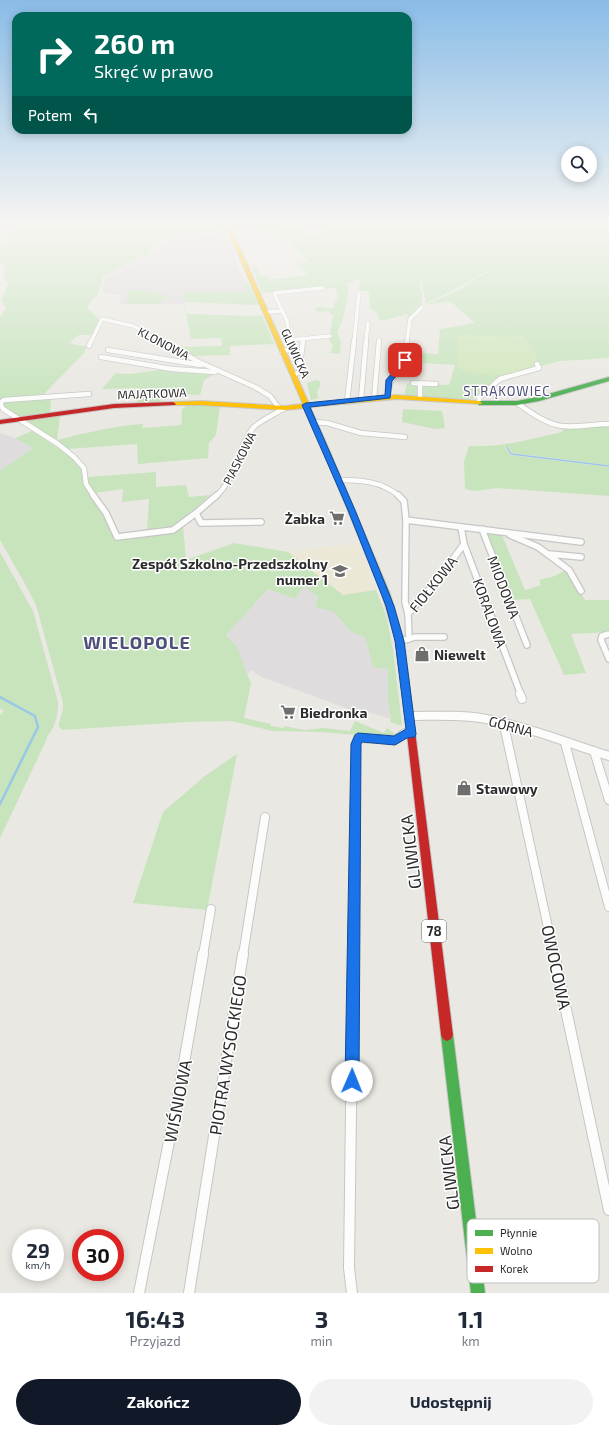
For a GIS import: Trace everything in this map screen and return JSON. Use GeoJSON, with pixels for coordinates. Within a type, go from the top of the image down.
{"type":"FeatureCollection","features":[{"type":"Feature","properties":{"kind":"main road","name":"GLIWICKA"},"geometry":{"type":"LineString","coordinates":[[253,284],[386,594],[400,641],[469,1219]]}},
{"type":"Feature","properties":{"kind":"main road","name":"MAJĄTKOWA"},"geometry":{"type":"LineString","coordinates":[[0,422],[132,404],[178,403],[282,408],[388,397],[479,403],[517,403],[539,399],[609,379]]}},
{"type":"Feature","properties":{"kind":"street"},"geometry":{"type":"LineString","coordinates":[[282,352],[289,350],[290,340],[288,325],[274,293],[323,288]]}},
{"type":"Feature","properties":{"kind":"street"},"geometry":{"type":"LineString","coordinates":[[347,402],[358,293]]}},
{"type":"Feature","properties":{"kind":"street"},"geometry":{"type":"LineString","coordinates":[[388,397],[389,380],[404,362],[410,318],[422,307]]}},
{"type":"Feature","properties":{"kind":"street"},"geometry":{"type":"LineString","coordinates":[[265,312],[283,312]]}},
{"type":"Feature","properties":{"kind":"street","name":"KLONOWA"},"geometry":{"type":"LineString","coordinates":[[89,346],[102,319],[134,326],[208,366],[255,387],[270,396],[282,408]]}},
{"type":"Feature","properties":{"kind":"street"},"geometry":{"type":"LineString","coordinates":[[361,400],[368,323]]}},
{"type":"Feature","properties":{"kind":"street"},"geometry":{"type":"LineString","coordinates":[[290,340],[330,336]]}},
{"type":"Feature","properties":{"kind":"street"},"geometry":{"type":"LineString","coordinates":[[293,376],[299,372],[303,338]]}},
{"type":"Feature","properties":{"kind":"street"},"geometry":{"type":"LineString","coordinates":[[374,398],[378,340]]}},
{"type":"Feature","properties":{"kind":"street","name":"KLONOWA"},"geometry":{"type":"LineString","coordinates":[[108,350],[208,366]]}},
{"type":"Feature","properties":{"kind":"street","name":"KLONOWA"},"geometry":{"type":"LineString","coordinates":[[101,357],[172,369],[221,372]]}},
{"type":"Feature","properties":{"kind":"street"},"geometry":{"type":"LineString","coordinates":[[479,403],[479,398],[500,379],[539,368],[537,364]]}},
{"type":"Feature","properties":{"kind":"street"},"geometry":{"type":"LineString","coordinates":[[412,383],[436,384]]}},
{"type":"Feature","properties":{"kind":"street"},"geometry":{"type":"LineString","coordinates":[[420,384],[420,398]]}},
{"type":"Feature","properties":{"kind":"street"},"geometry":{"type":"LineString","coordinates":[[21,420],[2,408],[0,403],[4,400],[89,394]]}},
{"type":"Feature","properties":{"kind":"street"},"geometry":{"type":"LineString","coordinates":[[517,403],[537,416],[553,424],[561,426],[609,424]]}},
{"type":"Feature","properties":{"kind":"street","name":"PIASKOWA"},"geometry":{"type":"LineString","coordinates":[[21,420],[58,444],[74,457],[84,468],[86,484],[106,513],[117,537],[172,530],[196,513],[224,489],[241,450],[254,427],[282,408]]}},
{"type":"Feature","properties":{"kind":"street"},"geometry":{"type":"LineString","coordinates":[[313,422],[323,422],[361,434],[396,435],[405,437]]}},
{"type":"Feature","properties":{"kind":"street"},"geometry":{"type":"LineString","coordinates":[[338,480],[375,484],[392,489],[404,502],[406,520],[405,602],[408,614]]}},
{"type":"Feature","properties":{"kind":"street"},"geometry":{"type":"LineString","coordinates":[[196,513],[201,523],[261,522]]}},
{"type":"Feature","properties":{"kind":"street","name":"MIODOWA"},"geometry":{"type":"LineString","coordinates":[[406,520],[482,529],[522,536],[581,542]]}},
{"type":"Feature","properties":{"kind":"street","name":"KORALOWA"},"geometry":{"type":"LineString","coordinates":[[461,527],[464,544],[522,699]]}},
{"type":"Feature","properties":{"kind":"street","name":"MIODOWA"},"geometry":{"type":"LineString","coordinates":[[482,529],[526,645]]}},
{"type":"Feature","properties":{"kind":"street","name":"MIODOWA"},"geometry":{"type":"LineString","coordinates":[[522,536],[571,572],[581,591]]}},
{"type":"Feature","properties":{"kind":"street","name":"FIOŁKOWA"},"geometry":{"type":"LineString","coordinates":[[409,639],[408,614],[439,578],[464,544]]}},
{"type":"Feature","properties":{"kind":"street","name":"MIODOWA"},"geometry":{"type":"LineString","coordinates":[[548,554],[581,557]]}},
{"type":"Feature","properties":{"kind":"street"},"geometry":{"type":"LineString","coordinates":[[609,634],[602,636],[601,640],[609,659]]}},
{"type":"Feature","properties":{"kind":"street"},"geometry":{"type":"LineString","coordinates":[[400,641],[415,637],[444,637]]}},
{"type":"Feature","properties":{"kind":"street","name":"GÓRNA"},"geometry":{"type":"LineString","coordinates":[[409,716],[474,717],[535,732],[565,743],[609,756]]}},
{"type":"Feature","properties":{"kind":"street","name":"OWOCOWA"},"geometry":{"type":"LineString","coordinates":[[504,725],[609,1210]]}},
{"type":"Feature","properties":{"kind":"street"},"geometry":{"type":"LineString","coordinates":[[352,1293],[349,1268],[356,753],[358,738],[395,740],[405,733],[411,734]]}},
{"type":"Feature","properties":{"kind":"street"},"geometry":{"type":"LineString","coordinates":[[565,743],[609,907]]}},
{"type":"Feature","properties":{"kind":"street"},"geometry":{"type":"LineString","coordinates":[[594,751],[609,800]]}},
{"type":"Feature","properties":{"kind":"street","name":"PIOTRA WYSOCKIEGO"},"geometry":{"type":"LineString","coordinates":[[189,1293],[265,817]]}},
{"type":"Feature","properties":{"kind":"street","name":"WIŚNIOWA"},"geometry":{"type":"LineString","coordinates":[[139,1293],[185,1059],[211,909]]}},
{"type":"Feature","properties":{"kind":"shaded area"},"geometry":{"type":"Polygon","coordinates":[[[104,284],[246,284],[249,292],[185,291],[185,304],[119,304],[121,295],[102,293],[104,284]]]}},
{"type":"Feature","properties":{"kind":"shaded area"},"geometry":{"type":"Polygon","coordinates":[[[0,433],[15,438],[33,448],[0,471],[0,433]]]}},
{"type":"Feature","properties":{"kind":"shaded area","name":"Zespół Szkolno-Przedszkolny numer 1"},"geometry":{"type":"Polygon","coordinates":[[[357,543],[376,590],[343,595],[288,552],[357,543]]]}},
{"type":"Feature","properties":{"kind":"shaded area"},"geometry":{"type":"Polygon","coordinates":[[[304,586],[318,597],[315,607],[334,612],[351,632],[365,637],[373,667],[388,669],[388,701],[391,719],[369,712],[367,716],[259,676],[252,670],[247,674],[237,647],[226,635],[268,589],[295,599],[304,586]]]}},
{"type":"Feature","properties":{"kind":"green space"},"geometry":{"type":"Polygon","coordinates":[[[8,284],[101,284],[98,294],[88,305],[88,309],[100,320],[93,335],[79,335],[70,342],[75,345],[87,346],[84,353],[43,395],[0,401],[0,318],[6,308],[1,300],[8,284]]]}},
{"type":"Feature","properties":{"kind":"green space"},"geometry":{"type":"Polygon","coordinates":[[[245,284],[249,284],[259,305],[185,302],[184,291],[248,292],[245,284]]]}},
{"type":"Feature","properties":{"kind":"green space"},"geometry":{"type":"Polygon","coordinates":[[[259,284],[348,284],[346,308],[337,333],[341,341],[340,354],[330,353],[333,345],[329,341],[333,315],[327,311],[318,312],[314,308],[334,308],[333,304],[338,300],[336,288],[262,293],[259,284]]]}},
{"type":"Feature","properties":{"kind":"green space"},"geometry":{"type":"Polygon","coordinates":[[[360,284],[419,284],[422,304],[407,319],[408,314],[380,321],[376,312],[370,308],[369,291],[359,291],[360,284]]]}},
{"type":"Feature","properties":{"kind":"green space"},"geometry":{"type":"Polygon","coordinates":[[[422,284],[464,284],[463,285],[426,303],[422,284]]]}},
{"type":"Feature","properties":{"kind":"green space"},"geometry":{"type":"Polygon","coordinates":[[[468,284],[609,284],[609,358],[560,361],[541,366],[530,346],[521,335],[505,337],[457,335],[457,367],[509,375],[476,398],[422,397],[422,384],[449,385],[455,365],[406,362],[408,352],[438,354],[440,329],[475,323],[450,301],[425,305],[459,290],[468,284]]]}},
{"type":"Feature","properties":{"kind":"green space"},"geometry":{"type":"Polygon","coordinates":[[[130,290],[154,293],[167,297],[159,304],[127,304],[127,293],[130,290]]]}},
{"type":"Feature","properties":{"kind":"green space"},"geometry":{"type":"Polygon","coordinates":[[[184,304],[187,314],[262,315],[274,344],[230,346],[230,355],[190,356],[176,347],[222,346],[221,338],[191,339],[184,304]]]}},
{"type":"Feature","properties":{"kind":"green space"},"geometry":{"type":"Polygon","coordinates":[[[457,335],[505,337],[521,335],[530,346],[541,366],[520,373],[507,375],[481,374],[461,369],[457,367],[457,335]]]}},
{"type":"Feature","properties":{"kind":"green space"},"geometry":{"type":"Polygon","coordinates":[[[169,369],[214,372],[213,375],[204,380],[200,395],[164,393],[160,402],[136,403],[139,399],[140,388],[102,389],[116,373],[129,374],[169,369]]]}},
{"type":"Feature","properties":{"kind":"green space"},"geometry":{"type":"Polygon","coordinates":[[[316,380],[320,381],[320,386],[317,392],[318,398],[311,400],[307,383],[316,380]]]}},
{"type":"Feature","properties":{"kind":"green space"},"geometry":{"type":"Polygon","coordinates":[[[407,383],[416,384],[419,386],[419,397],[404,396],[407,383]]]}},
{"type":"Feature","properties":{"kind":"green space"},"geometry":{"type":"Polygon","coordinates":[[[55,397],[51,399],[50,415],[22,418],[3,408],[2,403],[55,397]]]}},
{"type":"Feature","properties":{"kind":"green space"},"geometry":{"type":"Polygon","coordinates":[[[193,404],[220,405],[216,435],[209,443],[208,458],[138,464],[137,444],[68,449],[64,445],[26,422],[43,417],[60,416],[57,440],[121,426],[143,424],[142,428],[181,425],[183,409],[193,404]]]}},
{"type":"Feature","properties":{"kind":"green space"},"geometry":{"type":"Polygon","coordinates":[[[403,409],[442,411],[445,428],[435,429],[402,422],[403,409]]]}},
{"type":"Feature","properties":{"kind":"green space"},"geometry":{"type":"Polygon","coordinates":[[[609,425],[609,465],[512,453],[508,446],[505,447],[510,455],[609,467],[609,496],[497,488],[474,491],[465,489],[464,462],[469,446],[492,446],[516,442],[562,432],[564,427],[609,425]]]}},
{"type":"Feature","properties":{"kind":"green space"},"geometry":{"type":"Polygon","coordinates":[[[32,431],[70,456],[81,469],[84,484],[117,539],[170,532],[183,526],[186,560],[234,543],[288,552],[343,595],[376,590],[387,618],[393,650],[402,725],[390,722],[391,719],[388,701],[388,669],[373,667],[365,637],[351,632],[334,612],[315,607],[318,597],[304,586],[295,599],[268,589],[226,635],[237,647],[251,684],[244,718],[271,724],[270,726],[284,728],[285,726],[304,730],[324,728],[350,731],[355,721],[384,733],[387,728],[398,736],[393,738],[321,732],[273,731],[231,721],[186,722],[62,730],[58,726],[63,710],[63,703],[36,605],[0,540],[0,471],[33,448],[15,438],[32,431]]]}},
{"type":"Feature","properties":{"kind":"green space"},"geometry":{"type":"Polygon","coordinates":[[[156,472],[156,487],[186,485],[189,497],[210,495],[183,520],[170,529],[147,532],[149,499],[122,502],[123,489],[94,493],[88,484],[87,477],[156,472]]]}},
{"type":"Feature","properties":{"kind":"green space"},"geometry":{"type":"Polygon","coordinates":[[[486,533],[502,535],[525,590],[541,585],[539,580],[555,576],[566,570],[585,600],[609,600],[609,632],[571,634],[586,673],[564,675],[530,599],[512,600],[486,533]]]}},
{"type":"Feature","properties":{"kind":"green space"},"geometry":{"type":"Polygon","coordinates":[[[0,552],[33,611],[58,702],[57,715],[53,728],[47,736],[47,739],[0,838],[0,715],[4,711],[0,708],[0,552]]]}},
{"type":"Feature","properties":{"kind":"green space"},"geometry":{"type":"Polygon","coordinates":[[[237,754],[207,910],[133,903],[163,812],[205,776],[237,754]]]}},
{"type":"Feature","properties":{"kind":"waterway"},"geometry":{"type":"LineString","coordinates":[[507,447],[511,454],[609,466]]}},
{"type":"Feature","properties":{"kind":"waterway"},"geometry":{"type":"LineString","coordinates":[[0,697],[35,716],[38,727],[0,804]]}},
{"type":"Feature","properties":{"kind":"traffic: fast"},"geometry":{"type":"LineString","coordinates":[[479,403],[517,403],[539,399],[609,379]]}},
{"type":"Feature","properties":{"kind":"traffic: fast"},"geometry":{"type":"LineString","coordinates":[[327,452],[386,594],[400,641],[407,699]]}},
{"type":"Feature","properties":{"kind":"traffic: fast"},"geometry":{"type":"LineString","coordinates":[[447,1035],[469,1219]]}},
{"type":"Feature","properties":{"kind":"traffic: fast"},"geometry":{"type":"LineString","coordinates":[[477,1283],[478,1293]]}},
{"type":"Feature","properties":{"kind":"traffic: slow"},"geometry":{"type":"LineString","coordinates":[[254,284],[327,452]]}},
{"type":"Feature","properties":{"kind":"traffic: slow"},"geometry":{"type":"LineString","coordinates":[[173,404],[201,403],[285,408],[396,397],[479,403]]}},
{"type":"Feature","properties":{"kind":"traffic: jam"},"geometry":{"type":"LineString","coordinates":[[0,422],[114,406],[173,404]]}},
{"type":"Feature","properties":{"kind":"traffic: jam"},"geometry":{"type":"LineString","coordinates":[[407,699],[447,1035]]}},
{"type":"Feature","properties":{"kind":"place","name":"Żabka"},"geometry":{"type":"Point","coordinates":[337,518]}},
{"type":"Feature","properties":{"kind":"place","name":"Zespół Szkolno-Przedszkolny numer 1"},"geometry":{"type":"Point","coordinates":[340,571]}},
{"type":"Feature","properties":{"kind":"place","name":"Niewelt"},"geometry":{"type":"Point","coordinates":[422,654]}},
{"type":"Feature","properties":{"kind":"place","name":"Biedronka"},"geometry":{"type":"Point","coordinates":[288,712]}},
{"type":"Feature","properties":{"kind":"place","name":"Stawowy"},"geometry":{"type":"Point","coordinates":[464,788]}},
{"type":"Feature","properties":{"kind":"district","name":"STRĄKOWIEC"},"geometry":{"type":"Point","coordinates":[507,391]}},
{"type":"Feature","properties":{"kind":"district","name":"WIELOPOLE"},"geometry":{"type":"Point","coordinates":[137,642]}},
{"type":"Feature","properties":{"kind":"route"},"geometry":{"type":"LineString","coordinates":[[352,1081],[356,744],[358,738],[392,741],[401,738],[405,733],[411,734],[400,641],[390,606],[352,510],[306,405],[388,397],[389,380],[402,366],[405,360]]}}]}
